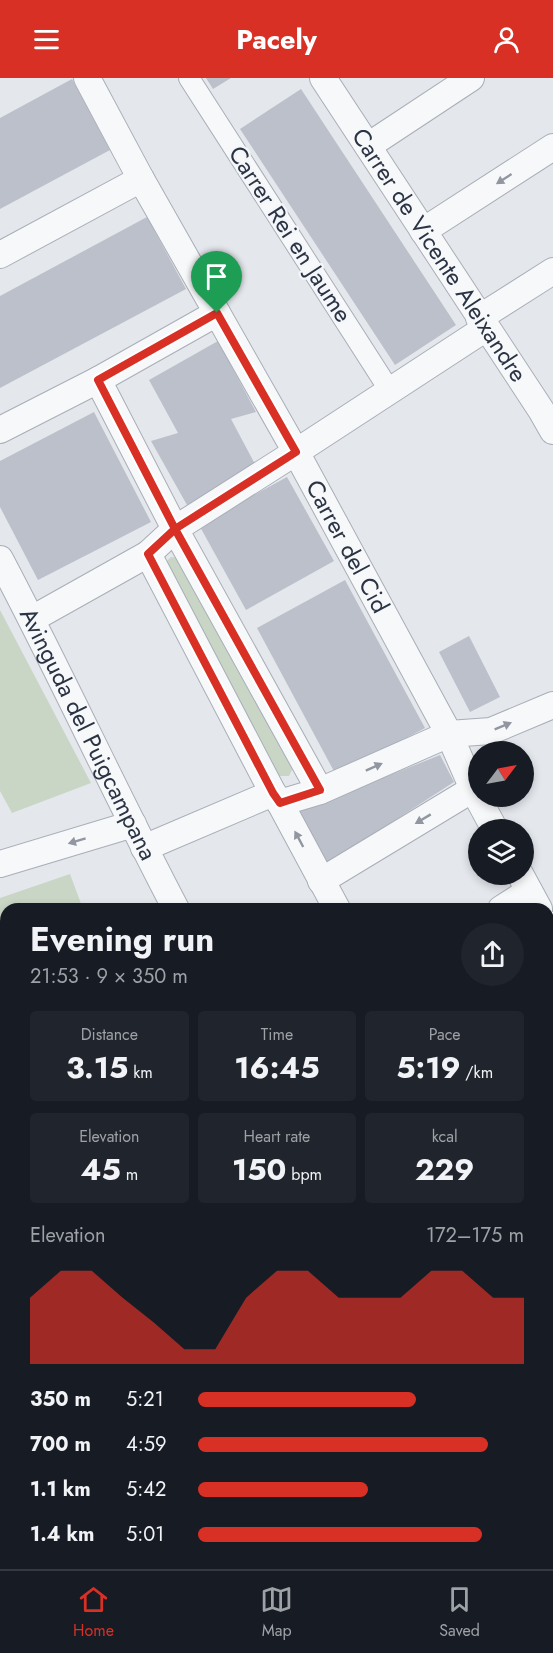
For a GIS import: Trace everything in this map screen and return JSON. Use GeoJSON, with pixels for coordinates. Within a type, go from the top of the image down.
{"type":"FeatureCollection","features":[{"type":"Feature","properties":{"kind":"street","name":"Carrer del Cid"},"geometry":{"type":"LineString","coordinates":[[87,78],[141,179],[296,452],[449,734],[468,778]]}},
{"type":"Feature","properties":{"kind":"street","name":"Carrer Rei en Jaume"},"geometry":{"type":"LineString","coordinates":[[189,78],[390,391]]}},
{"type":"Feature","properties":{"kind":"street","name":"Carrer de Vicente Aleixandre"},"geometry":{"type":"LineString","coordinates":[[323,78],[482,323],[549,415]]}},
{"type":"Feature","properties":{"kind":"street"},"geometry":{"type":"LineString","coordinates":[[368,146],[471,78]]}},
{"type":"Feature","properties":{"kind":"street"},"geometry":{"type":"LineString","coordinates":[[423,231],[553,147]]}},
{"type":"Feature","properties":{"kind":"street"},"geometry":{"type":"LineString","coordinates":[[0,255],[141,179]]}},
{"type":"Feature","properties":{"kind":"street"},"geometry":{"type":"LineString","coordinates":[[32,619],[148,554],[175,529],[390,391],[553,271]]}},
{"type":"Feature","properties":{"kind":"street"},"geometry":{"type":"LineString","coordinates":[[0,430],[98,380],[217,313]]}},
{"type":"Feature","properties":{"kind":"street"},"geometry":{"type":"LineString","coordinates":[[98,380],[175,529],[320,790]]}},
{"type":"Feature","properties":{"kind":"street"},"geometry":{"type":"LineString","coordinates":[[148,554],[334,903]]}},
{"type":"Feature","properties":{"kind":"street","name":"Avinguda del Puigcampana"},"geometry":{"type":"LineString","coordinates":[[0,559],[173,903]]}},
{"type":"Feature","properties":{"kind":"street"},"geometry":{"type":"LineString","coordinates":[[144,848],[277,798],[320,790],[449,734],[491,731],[553,705]]}},
{"type":"Feature","properties":{"kind":"street"},"geometry":{"type":"LineString","coordinates":[[321,881],[468,792]]}},
{"type":"Feature","properties":{"kind":"street"},"geometry":{"type":"LineString","coordinates":[[3,857],[133,824]]}},
{"type":"Feature","properties":{"kind":"street"},"geometry":{"type":"LineString","coordinates":[[510,903],[529,891]]}},
{"type":"Feature","properties":{"kind":"green space"},"geometry":{"type":"Polygon","coordinates":[[[171,557],[181,558],[293,768],[289,776],[278,776],[163,565],[171,557]]]}},
{"type":"Feature","properties":{"kind":"green space"},"geometry":{"type":"Polygon","coordinates":[[[0,610],[91,783],[12,813],[0,791],[0,610]]]}},
{"type":"Feature","properties":{"kind":"green space"},"geometry":{"type":"Polygon","coordinates":[[[70,874],[81,903],[0,903],[0,898],[70,874]]]}},
{"type":"Feature","properties":{"kind":"building"},"geometry":{"type":"Polygon","coordinates":[[[206,78],[231,78],[213,89],[206,78]]]}},
{"type":"Feature","properties":{"kind":"building"},"geometry":{"type":"Polygon","coordinates":[[[72,79],[110,150],[0,209],[0,118],[72,79]]]}},
{"type":"Feature","properties":{"kind":"building"},"geometry":{"type":"Polygon","coordinates":[[[301,89],[456,325],[395,365],[240,129],[301,89]]]}},
{"type":"Feature","properties":{"kind":"building"},"geometry":{"type":"Polygon","coordinates":[[[147,217],[186,289],[0,388],[0,296],[147,217]]]}},
{"type":"Feature","properties":{"kind":"building"},"geometry":{"type":"Polygon","coordinates":[[[218,341],[256,412],[231,419],[256,466],[187,505],[151,441],[178,433],[149,380],[218,341]]]}},
{"type":"Feature","properties":{"kind":"building"},"geometry":{"type":"Polygon","coordinates":[[[94,412],[151,522],[38,580],[0,507],[0,461],[94,412]]]}},
{"type":"Feature","properties":{"kind":"building"},"geometry":{"type":"Polygon","coordinates":[[[287,477],[334,561],[246,610],[199,525],[287,477]]]}},
{"type":"Feature","properties":{"kind":"building"},"geometry":{"type":"Polygon","coordinates":[[[345,580],[425,728],[336,775],[257,628],[345,580]]]}},
{"type":"Feature","properties":{"kind":"building"},"geometry":{"type":"Polygon","coordinates":[[[469,636],[500,697],[470,712],[439,652],[469,636]]]}},
{"type":"Feature","properties":{"kind":"building"},"geometry":{"type":"Polygon","coordinates":[[[440,755],[454,782],[324,866],[295,813],[440,755]]]}},
{"type":"Feature","properties":{"kind":"route"},"geometry":{"type":"LineString","coordinates":[[217,313],[98,380],[175,529],[148,554],[280,803],[320,790],[175,529],[296,452],[217,313]]}}]}
